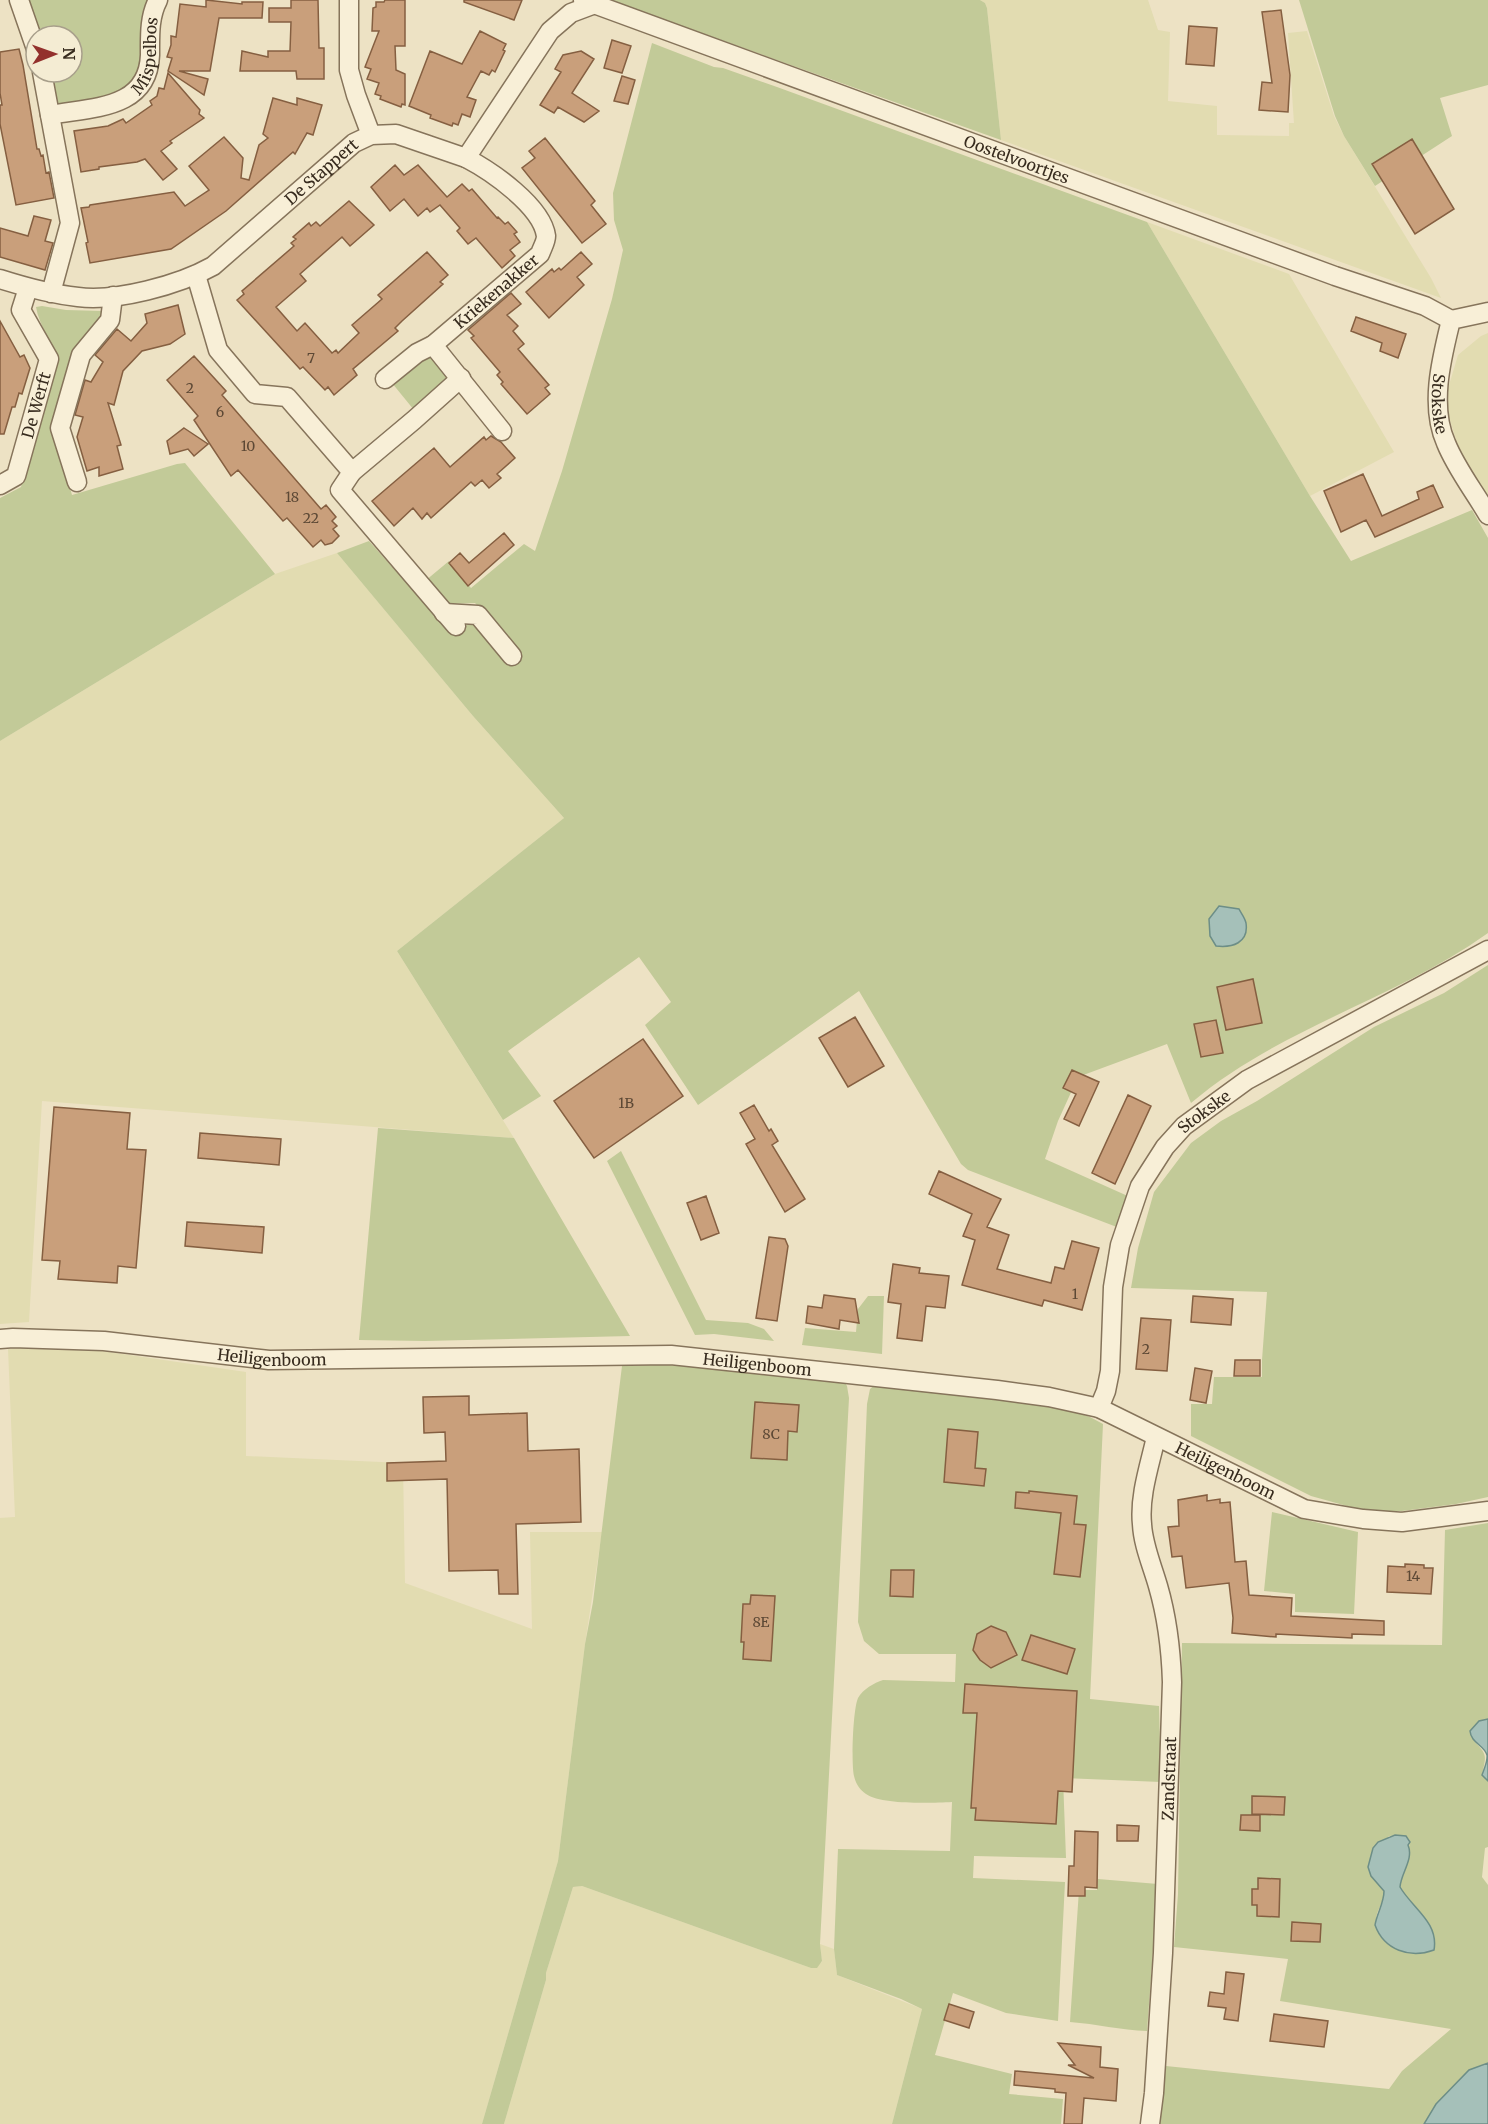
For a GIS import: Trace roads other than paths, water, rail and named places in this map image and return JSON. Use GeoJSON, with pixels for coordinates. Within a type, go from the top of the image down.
{"type":"FeatureCollection","features":[{"type":"Feature","properties":{"kind":"street"},"geometry":{"type":"LineString","coordinates":[[18,0],[27,24]]}},
{"type":"Feature","properties":{"kind":"street","name":"Mispelbos"},"geometry":{"type":"LineString","coordinates":[[50,115],[114,103],[138,90],[147,77],[151,24],[158,0]]}},
{"type":"Feature","properties":{"kind":"street"},"geometry":{"type":"LineString","coordinates":[[349,0],[349,70],[371,135]]}},
{"type":"Feature","properties":{"kind":"street"},"geometry":{"type":"LineString","coordinates":[[466,158],[550,31],[571,13],[589,2]]}},
{"type":"Feature","properties":{"kind":"street","name":"Oostelvoortjes"},"geometry":{"type":"LineString","coordinates":[[589,2],[1335,276],[1425,306],[1451,320]]}},
{"type":"Feature","properties":{"kind":"street"},"geometry":{"type":"LineString","coordinates":[[44,84],[70,223],[51,293]]}},
{"type":"Feature","properties":{"kind":"street","name":"De Stappert"},"geometry":{"type":"LineString","coordinates":[[0,279],[28,288],[80,297],[113,296],[167,285],[196,275],[213,266],[354,143],[371,135],[396,134],[466,158]]}},
{"type":"Feature","properties":{"kind":"street","name":"Kriekenakker"},"geometry":{"type":"LineString","coordinates":[[385,379],[417,353],[433,345],[540,254],[546,239],[543,224],[515,191],[489,170],[466,158]]}},
{"type":"Feature","properties":{"kind":"street"},"geometry":{"type":"LineString","coordinates":[[196,275],[218,350],[255,394],[286,398],[351,472]]}},
{"type":"Feature","properties":{"kind":"street","name":"De Werft"},"geometry":{"type":"LineString","coordinates":[[0,485],[16,476],[49,359],[21,310],[28,288]]}},
{"type":"Feature","properties":{"kind":"street","name":"De Werft"},"geometry":{"type":"LineString","coordinates":[[77,482],[60,428],[81,355],[110,320],[113,296]]}},
{"type":"Feature","properties":{"kind":"street"},"geometry":{"type":"LineString","coordinates":[[1451,320],[1488,312]]}},
{"type":"Feature","properties":{"kind":"street","name":"Stokske"},"geometry":{"type":"LineString","coordinates":[[1451,320],[1440,377],[1438,414],[1445,442],[1488,514]]}},
{"type":"Feature","properties":{"kind":"street"},"geometry":{"type":"LineString","coordinates":[[433,345],[502,431]]}},
{"type":"Feature","properties":{"kind":"street"},"geometry":{"type":"LineString","coordinates":[[461,378],[351,472],[340,490],[450,620],[478,615],[512,656]]}},
{"type":"Feature","properties":{"kind":"street","name":"Stokske"},"geometry":{"type":"LineString","coordinates":[[1099,1408],[1106,1391],[1110,1371],[1113,1287],[1120,1245],[1140,1186],[1165,1147],[1189,1122],[1247,1080],[1488,950]]}},
{"type":"Feature","properties":{"kind":"street","name":"Heiligenboom"},"geometry":{"type":"LineString","coordinates":[[0,1339],[104,1341],[269,1360],[671,1355],[997,1390],[1049,1397],[1099,1408],[1304,1509],[1363,1519],[1402,1522],[1488,1511]]}},
{"type":"Feature","properties":{"kind":"street","name":"Zandstraat"},"geometry":{"type":"LineString","coordinates":[[1150,2124],[1164,1953],[1172,1682],[1170,1649],[1158,1588],[1146,1550],[1141,1522],[1145,1488],[1156,1437]]}},
{"type":"Feature","properties":{"kind":"water"},"geometry":{"type":"Polygon","coordinates":[[[1219,906],[1239,909],[1244,917],[1245,935],[1238,943],[1216,946],[1210,936],[1209,919],[1219,906]]]}},
{"type":"Feature","properties":{"kind":"water"},"geometry":{"type":"Polygon","coordinates":[[[1488,1719],[1488,1781],[1482,1775],[1487,1755],[1470,1731],[1479,1721],[1488,1719]]]}},
{"type":"Feature","properties":{"kind":"water"},"geometry":{"type":"Polygon","coordinates":[[[1395,1835],[1406,1836],[1410,1842],[1408,1861],[1400,1887],[1429,1923],[1434,1940],[1434,1950],[1425,1953],[1407,1953],[1391,1946],[1379,1934],[1375,1925],[1384,1891],[1371,1876],[1368,1867],[1373,1848],[1378,1842],[1395,1835]]]}},
{"type":"Feature","properties":{"kind":"water"},"geometry":{"type":"Polygon","coordinates":[[[1488,2063],[1488,2124],[1424,2124],[1436,2104],[1469,2070],[1488,2063]]]}}]}
